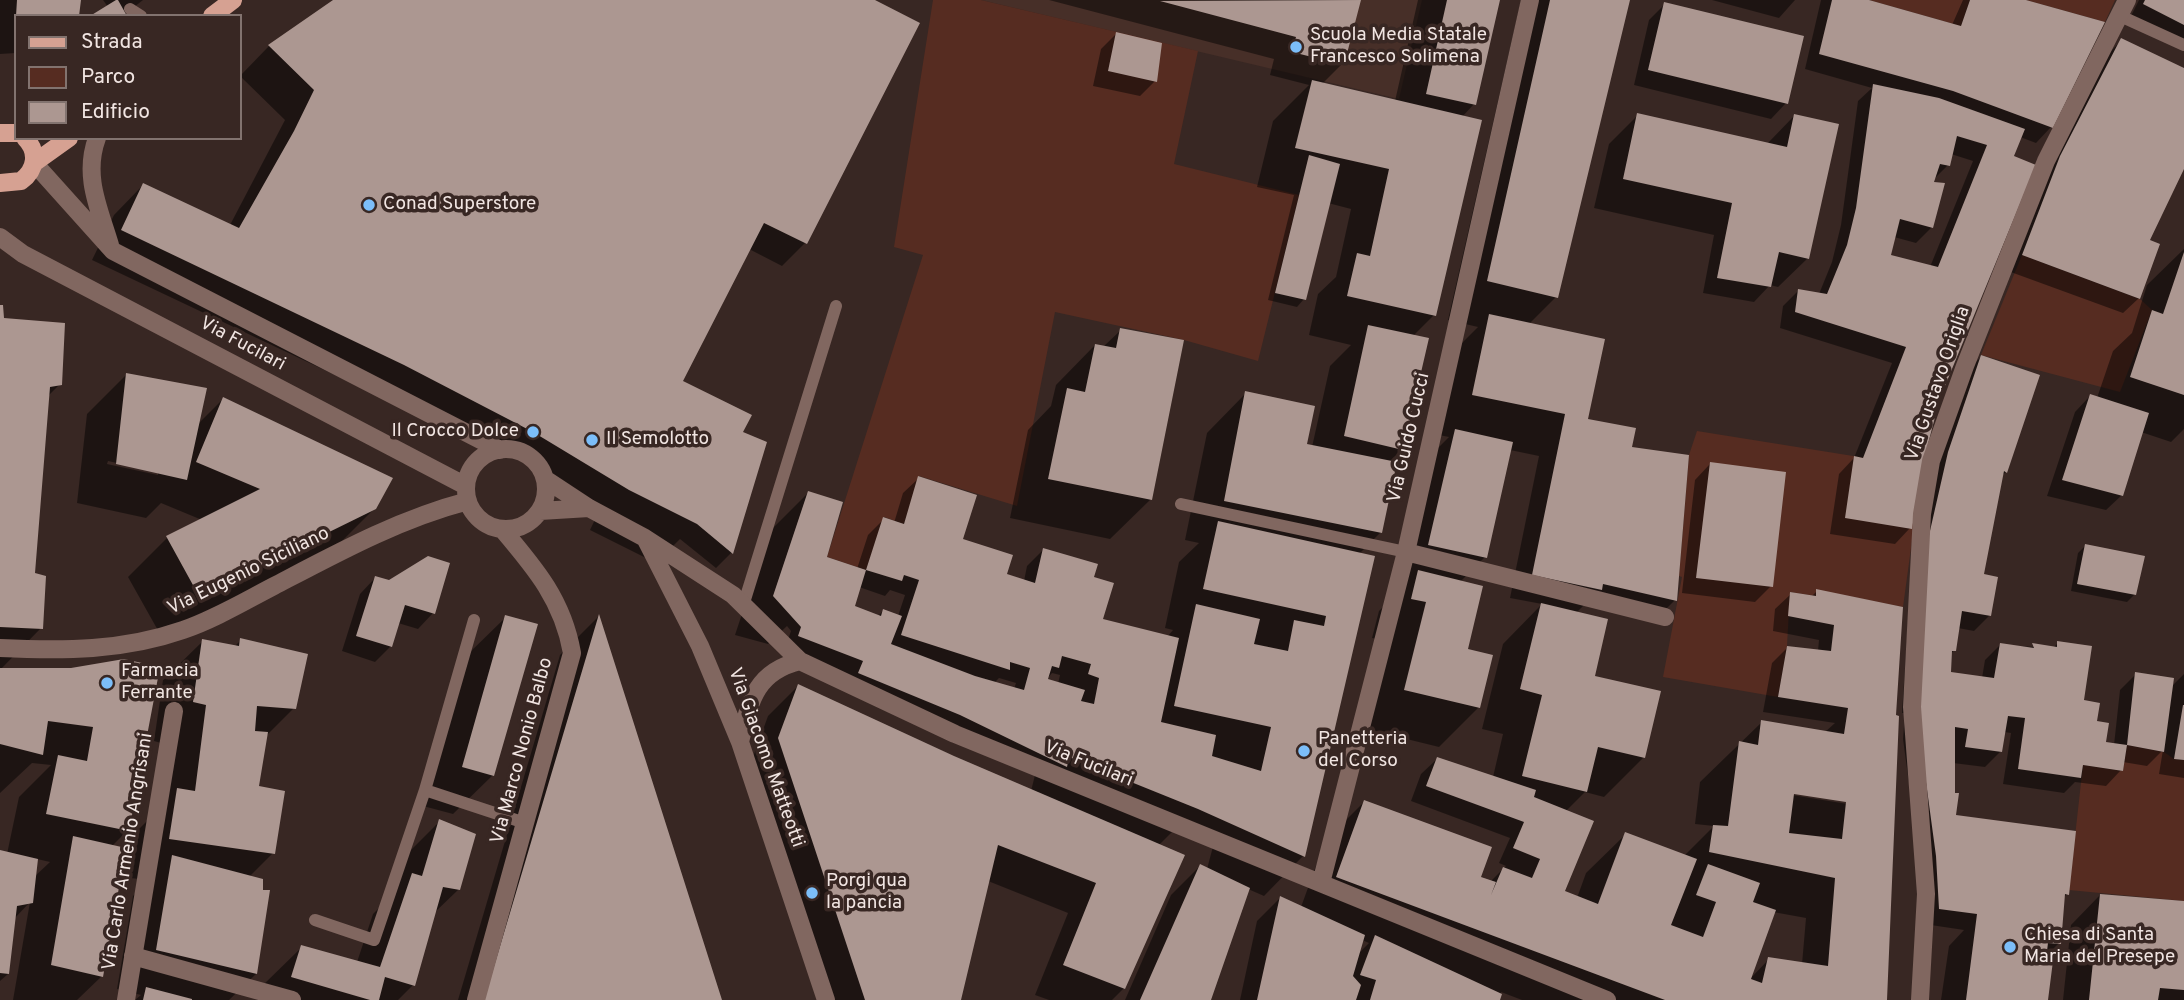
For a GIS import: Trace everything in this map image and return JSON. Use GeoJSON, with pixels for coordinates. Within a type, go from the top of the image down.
{"type":"FeatureCollection","features":[{"type":"Feature","properties":{"kind":"main road"},"geometry":{"type":"LineString","coordinates":[[215,14],[233,0]]}},
{"type":"Feature","properties":{"kind":"main road"},"geometry":{"type":"LineString","coordinates":[[27,140],[33,148],[34,163]]}},
{"type":"Feature","properties":{"kind":"main road"},"geometry":{"type":"LineString","coordinates":[[2,187],[27,177],[34,163],[66,140]]}},
{"type":"Feature","properties":{"kind":"street","name":"Via Guido Cucci"},"geometry":{"type":"LineString","coordinates":[[1321,883],[1406,552],[1530,0]]}},
{"type":"Feature","properties":{"kind":"street","name":"Via Gustavo Origlia"},"geometry":{"type":"LineString","coordinates":[[1920,1000],[1926,894],[1912,707],[1922,513],[1931,461],[1965,366],[2046,162],[2123,8]]}},
{"type":"Feature","properties":{"kind":"street"},"geometry":{"type":"LineString","coordinates":[[96,140],[89,166],[91,183],[113,251]]}},
{"type":"Feature","properties":{"kind":"street","name":"Via Fucilari"},"geometry":{"type":"LineString","coordinates":[[34,163],[113,251],[500,450],[512,449],[533,459],[545,479],[589,508],[645,538],[733,595],[800,662],[955,734],[1607,1000]]}},
{"type":"Feature","properties":{"kind":"street","name":"Via Fucilari"},"geometry":{"type":"LineString","coordinates":[[0,237],[23,254],[467,494],[480,520],[502,529]]}},
{"type":"Feature","properties":{"kind":"street"},"geometry":{"type":"LineString","coordinates":[[467,494],[477,462],[500,450]]}},
{"type":"Feature","properties":{"kind":"street"},"geometry":{"type":"LineString","coordinates":[[502,529],[523,526],[540,512],[545,501],[545,479]]}},
{"type":"Feature","properties":{"kind":"street","name":"Via Eugenio Siciliano"},"geometry":{"type":"LineString","coordinates":[[0,648],[75,652],[131,644],[184,630],[346,548],[467,494]]}},
{"type":"Feature","properties":{"kind":"street"},"geometry":{"type":"LineString","coordinates":[[540,512],[589,508]]}},
{"type":"Feature","properties":{"kind":"street","name":"Via Marco Nonio Balbo"},"geometry":{"type":"LineString","coordinates":[[476,1000],[572,653],[566,621],[554,598],[534,566],[502,529]]}},
{"type":"Feature","properties":{"kind":"street","name":"Via Giacomo Matteotti"},"geometry":{"type":"LineString","coordinates":[[645,538],[700,646],[740,742],[826,1000]]}},
{"type":"Feature","properties":{"kind":"street"},"geometry":{"type":"LineString","coordinates":[[1406,552],[1665,617]]}},
{"type":"Feature","properties":{"kind":"street"},"geometry":{"type":"LineString","coordinates":[[740,742],[751,701],[763,681],[779,666],[800,662]]}},
{"type":"Feature","properties":{"kind":"street","name":"Via Carlo Armenio Angrisani"},"geometry":{"type":"LineString","coordinates":[[126,1000],[174,711]]}},
{"type":"Feature","properties":{"kind":"street"},"geometry":{"type":"LineString","coordinates":[[133,957],[292,1000]]}},
{"type":"Feature","properties":{"kind":"lane"},"geometry":{"type":"LineString","coordinates":[[2123,8],[2184,45]]}},
{"type":"Feature","properties":{"kind":"lane"},"geometry":{"type":"LineString","coordinates":[[743,606],[836,306]]}},
{"type":"Feature","properties":{"kind":"lane"},"geometry":{"type":"LineString","coordinates":[[1181,504],[1406,552]]}},
{"type":"Feature","properties":{"kind":"lane"},"geometry":{"type":"LineString","coordinates":[[315,920],[374,940],[425,790],[474,620]]}},
{"type":"Feature","properties":{"kind":"lane"},"geometry":{"type":"LineString","coordinates":[[425,790],[524,824]]}},
{"type":"Feature","properties":{"kind":"shaded area","name":"Scuola Media Statale Francesco Solimena"},"geometry":{"type":"Polygon","coordinates":[[[981,0],[1422,0],[1399,99],[981,0]]]}},
{"type":"Feature","properties":{"kind":"green space"},"geometry":{"type":"Polygon","coordinates":[[[933,0],[981,0],[1198,51],[1174,164],[1299,195],[1258,361],[1184,340],[1055,312],[1017,506],[919,476],[904,524],[884,517],[866,570],[827,557],[923,255],[894,247],[933,0]]]}},
{"type":"Feature","properties":{"kind":"green space"},"geometry":{"type":"Polygon","coordinates":[[[1869,0],[1970,0],[1961,26],[1869,0]]]}},
{"type":"Feature","properties":{"kind":"green space"},"geometry":{"type":"Polygon","coordinates":[[[2026,0],[2115,0],[2105,22],[2026,0]]]}},
{"type":"Feature","properties":{"kind":"green space"},"geometry":{"type":"Polygon","coordinates":[[[2022,255],[2140,299],[2152,310],[2120,392],[1981,355],[2022,255]]]}},
{"type":"Feature","properties":{"kind":"green space"},"geometry":{"type":"Polygon","coordinates":[[[1697,431],[1922,467],[1903,607],[1816,590],[1816,596],[1790,592],[1787,646],[1778,697],[1663,677],[1682,577],[1679,576],[1689,455],[1697,431]]]}},
{"type":"Feature","properties":{"kind":"green space"},"geometry":{"type":"Polygon","coordinates":[[[2127,745],[2164,752],[2174,759],[2184,760],[2184,901],[2069,890],[2083,765],[2123,771],[2127,745]]]}},
{"type":"Feature","properties":{"kind":"building"},"geometry":{"type":"Polygon","coordinates":[[[17,0],[81,0],[79,14],[16,14],[17,0]]]}},
{"type":"Feature","properties":{"kind":"building"},"geometry":{"type":"Polygon","coordinates":[[[116,0],[126,14],[93,14],[116,0]]]}},
{"type":"Feature","properties":{"kind":"building"},"geometry":{"type":"Polygon","coordinates":[[[333,0],[875,0],[920,23],[807,244],[764,223],[683,381],[752,415],[743,432],[767,442],[733,554],[697,524],[629,490],[533,432],[404,365],[121,230],[143,183],[239,228],[314,90],[268,45],[333,0]]]}},
{"type":"Feature","properties":{"kind":"building"},"geometry":{"type":"Polygon","coordinates":[[[1361,0],[1344,65],[1292,52],[1296,37],[1160,1],[1361,0]]]}},
{"type":"Feature","properties":{"kind":"building"},"geometry":{"type":"Polygon","coordinates":[[[1447,0],[1500,0],[1476,105],[1426,94],[1447,0]]]}},
{"type":"Feature","properties":{"kind":"building"},"geometry":{"type":"Polygon","coordinates":[[[1550,0],[1630,0],[1558,298],[1487,281],[1550,0]]]}},
{"type":"Feature","properties":{"kind":"building"},"geometry":{"type":"Polygon","coordinates":[[[1832,0],[1869,0],[1961,26],[1970,0],[2026,0],[2105,22],[2053,128],[1953,91],[1819,54],[1832,0]]]}},
{"type":"Feature","properties":{"kind":"building"},"geometry":{"type":"Polygon","coordinates":[[[2145,0],[2184,0],[2184,25],[2143,4],[2145,0]]]}},
{"type":"Feature","properties":{"kind":"building"},"geometry":{"type":"Polygon","coordinates":[[[1664,2],[1804,36],[1788,104],[1648,70],[1664,2]]]}},
{"type":"Feature","properties":{"kind":"building"},"geometry":{"type":"Polygon","coordinates":[[[1116,32],[1162,43],[1157,82],[1108,71],[1116,32]]]}},
{"type":"Feature","properties":{"kind":"building"},"geometry":{"type":"Polygon","coordinates":[[[2121,38],[2184,68],[2184,169],[2150,240],[2160,244],[2140,299],[2022,255],[2060,156],[2121,38]]]}},
{"type":"Feature","properties":{"kind":"building"},"geometry":{"type":"Polygon","coordinates":[[[1312,80],[1482,120],[1436,316],[1347,296],[1357,253],[1370,256],[1389,169],[1295,148],[1312,80]]]}},
{"type":"Feature","properties":{"kind":"building"},"geometry":{"type":"Polygon","coordinates":[[[1873,84],[1939,98],[2025,129],[2014,156],[2036,165],[1940,398],[1922,467],[1912,529],[1845,518],[1854,456],[1863,458],[1906,347],[1795,312],[1798,289],[1827,294],[1847,245],[1856,208],[1873,84]],[[1957,136],[1950,166],[1940,164],[1934,182],[1945,183],[1933,228],[1900,219],[1891,255],[1938,267],[1987,145],[1957,136]]]}},
{"type":"Feature","properties":{"kind":"building"},"geometry":{"type":"Polygon","coordinates":[[[1637,113],[1787,147],[1794,114],[1839,124],[1809,259],[1779,252],[1771,287],[1717,278],[1732,203],[1623,179],[1637,113]]]}},
{"type":"Feature","properties":{"kind":"building"},"geometry":{"type":"Polygon","coordinates":[[[1309,155],[1340,164],[1306,300],[1275,293],[1309,155]]]}},
{"type":"Feature","properties":{"kind":"building"},"geometry":{"type":"Polygon","coordinates":[[[2184,252],[2184,395],[2130,377],[2152,310],[2163,314],[2184,252]]]}},
{"type":"Feature","properties":{"kind":"building"},"geometry":{"type":"Polygon","coordinates":[[[0,305],[3,305],[4,318],[65,323],[62,385],[50,387],[35,573],[46,576],[43,629],[0,627],[0,305]]]}},
{"type":"Feature","properties":{"kind":"building"},"geometry":{"type":"Polygon","coordinates":[[[1489,314],[1605,339],[1588,419],[1636,428],[1632,447],[1689,455],[1677,601],[1603,584],[1602,590],[1532,575],[1565,414],[1472,395],[1489,314]]]}},
{"type":"Feature","properties":{"kind":"building"},"geometry":{"type":"Polygon","coordinates":[[[1368,325],[1429,338],[1403,450],[1344,436],[1368,325]]]}},
{"type":"Feature","properties":{"kind":"building"},"geometry":{"type":"Polygon","coordinates":[[[1120,328],[1184,340],[1152,500],[1048,479],[1067,388],[1085,392],[1095,344],[1116,348],[1120,328]]]}},
{"type":"Feature","properties":{"kind":"building"},"geometry":{"type":"Polygon","coordinates":[[[1981,355],[2040,375],[2007,473],[2004,471],[1984,574],[1998,577],[1991,616],[1962,611],[1956,651],[1952,651],[1951,672],[1994,678],[2000,643],[2034,648],[2032,643],[2057,647],[2057,641],[2092,646],[2084,700],[2100,703],[2097,721],[2109,723],[2106,742],[2127,745],[2123,771],[2083,765],[2081,778],[2018,769],[2025,718],[2008,716],[2002,752],[1965,747],[1968,729],[1955,727],[1955,793],[1959,793],[1956,815],[2076,831],[2069,895],[2065,894],[2061,944],[2048,943],[2047,951],[2054,953],[2048,1000],[1966,1000],[1977,914],[1939,909],[1936,856],[1918,723],[1927,544],[1948,452],[1981,355]]]}},
{"type":"Feature","properties":{"kind":"building"},"geometry":{"type":"Polygon","coordinates":[[[126,373],[207,388],[187,480],[116,464],[126,373]]]}},
{"type":"Feature","properties":{"kind":"building"},"geometry":{"type":"Polygon","coordinates":[[[1245,391],[1315,406],[1307,444],[1397,462],[1382,533],[1224,501],[1245,391]]]}},
{"type":"Feature","properties":{"kind":"building"},"geometry":{"type":"Polygon","coordinates":[[[2090,394],[2149,413],[2123,496],[2062,480],[2090,394]]]}},
{"type":"Feature","properties":{"kind":"building"},"geometry":{"type":"Polygon","coordinates":[[[223,397],[393,478],[376,509],[199,596],[166,536],[260,489],[196,462],[223,397]]]}},
{"type":"Feature","properties":{"kind":"building"},"geometry":{"type":"Polygon","coordinates":[[[1455,429],[1513,442],[1487,558],[1428,545],[1455,429]]]}},
{"type":"Feature","properties":{"kind":"building"},"geometry":{"type":"Polygon","coordinates":[[[1710,462],[1786,472],[1773,587],[1696,578],[1710,462]]]}},
{"type":"Feature","properties":{"kind":"building"},"geometry":{"type":"Polygon","coordinates":[[[918,476],[977,495],[963,539],[1013,555],[1007,574],[1035,583],[1043,548],[1098,564],[1094,577],[1114,583],[1103,619],[1179,638],[1161,722],[1216,735],[1212,756],[1261,771],[1271,727],[1174,706],[1196,604],[1260,619],[1254,644],[1288,651],[1294,620],[1324,626],[1326,616],[1203,589],[1218,521],[1375,556],[1305,857],[1198,809],[1069,757],[1067,767],[960,715],[858,673],[863,661],[798,636],[801,627],[773,596],[808,491],[843,502],[827,557],[866,570],[883,517],[904,524],[918,476]],[[866,570],[855,606],[881,616],[883,609],[902,616],[891,644],[975,676],[1024,690],[1030,668],[1010,662],[1010,670],[901,635],[919,580],[904,575],[902,581],[866,570]],[[1062,656],[1059,668],[1052,666],[1048,679],[1085,690],[1081,701],[1094,704],[1099,678],[1088,674],[1091,664],[1062,656]]]}},
{"type":"Feature","properties":{"kind":"building"},"geometry":{"type":"Polygon","coordinates":[[[2085,544],[2145,556],[2136,595],[2077,584],[2085,544]]]}},
{"type":"Feature","properties":{"kind":"building"},"geometry":{"type":"Polygon","coordinates":[[[428,556],[450,563],[435,614],[405,605],[392,647],[356,636],[375,576],[389,580],[428,556]]]}},
{"type":"Feature","properties":{"kind":"building"},"geometry":{"type":"Polygon","coordinates":[[[1418,570],[1483,586],[1468,649],[1493,655],[1480,708],[1404,690],[1426,602],[1411,599],[1418,570]]]}},
{"type":"Feature","properties":{"kind":"building"},"geometry":{"type":"Polygon","coordinates":[[[1816,589],[1903,607],[1896,715],[1899,716],[1887,1000],[1665,1000],[1336,877],[1364,800],[1492,847],[1481,877],[1496,882],[1491,895],[1503,867],[1532,878],[1540,859],[1513,848],[1524,822],[1426,786],[1437,757],[1536,790],[1534,797],[1594,821],[1565,891],[1598,904],[1625,832],[1697,859],[1671,925],[1703,937],[1716,902],[1696,895],[1708,864],[1760,883],[1753,902],[1776,910],[1751,979],[1762,983],[1768,957],[1828,966],[1835,878],[1709,852],[1713,825],[1728,826],[1739,741],[1758,745],[1761,720],[1844,734],[1848,708],[1778,697],[1787,646],[1831,651],[1834,625],[1788,616],[1790,592],[1816,596],[1816,589]],[[1794,794],[1789,833],[1842,839],[1846,802],[1794,794]]]}},
{"type":"Feature","properties":{"kind":"building"},"geometry":{"type":"Polygon","coordinates":[[[1541,603],[1608,619],[1595,676],[1661,691],[1645,758],[1598,747],[1587,792],[1522,776],[1542,695],[1520,689],[1541,603]]]}},
{"type":"Feature","properties":{"kind":"building"},"geometry":{"type":"Polygon","coordinates":[[[599,614],[722,1000],[484,1000],[599,614]]]}},
{"type":"Feature","properties":{"kind":"building"},"geometry":{"type":"Polygon","coordinates":[[[505,615],[538,624],[494,776],[462,767],[505,615]]]}},
{"type":"Feature","properties":{"kind":"building"},"geometry":{"type":"Polygon","coordinates":[[[240,638],[308,654],[296,709],[257,706],[255,731],[268,732],[259,786],[285,791],[275,854],[169,839],[177,788],[195,791],[206,705],[193,702],[202,639],[239,646],[240,638]]]}},
{"type":"Feature","properties":{"kind":"building"},"geometry":{"type":"Polygon","coordinates":[[[124,659],[160,667],[129,831],[46,814],[58,755],[87,761],[93,727],[48,721],[43,755],[0,744],[0,668],[71,668],[124,659]]]}},
{"type":"Feature","properties":{"kind":"building"},"geometry":{"type":"Polygon","coordinates":[[[2135,672],[2174,678],[2164,752],[2127,745],[2135,672]]]}},
{"type":"Feature","properties":{"kind":"building"},"geometry":{"type":"Polygon","coordinates":[[[798,684],[954,756],[1185,855],[1125,989],[1063,965],[1096,883],[998,845],[961,1000],[865,1000],[778,738],[798,684]]]}},
{"type":"Feature","properties":{"kind":"building"},"geometry":{"type":"Polygon","coordinates":[[[2184,705],[2184,760],[2174,759],[2184,705]]]}},
{"type":"Feature","properties":{"kind":"building"},"geometry":{"type":"Polygon","coordinates":[[[439,819],[476,834],[460,890],[443,887],[415,986],[385,977],[379,1000],[370,1000],[291,977],[301,945],[380,967],[412,873],[422,876],[439,819]]]}},
{"type":"Feature","properties":{"kind":"building"},"geometry":{"type":"Polygon","coordinates":[[[73,836],[126,848],[103,977],[51,965],[73,836]]]}},
{"type":"Feature","properties":{"kind":"building"},"geometry":{"type":"Polygon","coordinates":[[[0,850],[38,859],[33,903],[17,906],[9,974],[0,973],[0,850]]]}},
{"type":"Feature","properties":{"kind":"building"},"geometry":{"type":"Polygon","coordinates":[[[172,855],[263,879],[263,890],[270,890],[257,974],[156,950],[172,855]]]}},
{"type":"Feature","properties":{"kind":"building"},"geometry":{"type":"Polygon","coordinates":[[[1200,864],[1250,888],[1211,1000],[1140,1000],[1200,864]]]}},
{"type":"Feature","properties":{"kind":"building"},"geometry":{"type":"Polygon","coordinates":[[[2100,894],[2184,901],[2184,990],[2160,988],[2158,1000],[2089,1000],[2100,894]]]}},
{"type":"Feature","properties":{"kind":"building"},"geometry":{"type":"Polygon","coordinates":[[[1280,896],[1365,935],[1353,976],[1361,985],[1356,1000],[1257,1000],[1280,896]]]}},
{"type":"Feature","properties":{"kind":"building"},"geometry":{"type":"Polygon","coordinates":[[[1375,935],[1502,994],[1500,1000],[1370,1000],[1376,980],[1360,975],[1375,935]]]}},
{"type":"Feature","properties":{"kind":"building"},"geometry":{"type":"Polygon","coordinates":[[[146,987],[192,999],[192,1000],[143,1000],[146,987]]]}},
{"type":"Feature","properties":{"kind":"place","name":"Scuola Media Statale Francesco Solimena"},"geometry":{"type":"Point","coordinates":[1296,47]}},
{"type":"Feature","properties":{"kind":"place","name":"Conad Superstore"},"geometry":{"type":"Point","coordinates":[369,205]}},
{"type":"Feature","properties":{"kind":"place","name":"Il Crocco Dolce"},"geometry":{"type":"Point","coordinates":[533,432]}},
{"type":"Feature","properties":{"kind":"place","name":"Il Semolotto"},"geometry":{"type":"Point","coordinates":[592,440]}},
{"type":"Feature","properties":{"kind":"place","name":"Farmacia Ferrante"},"geometry":{"type":"Point","coordinates":[107,683]}},
{"type":"Feature","properties":{"kind":"place","name":"Panetteria del Corso"},"geometry":{"type":"Point","coordinates":[1304,751]}},
{"type":"Feature","properties":{"kind":"place","name":"Porgi qua la pancia"},"geometry":{"type":"Point","coordinates":[812,893]}},
{"type":"Feature","properties":{"kind":"place","name":"Chiesa di Santa Maria del Presepe"},"geometry":{"type":"Point","coordinates":[2010,947]}}]}
